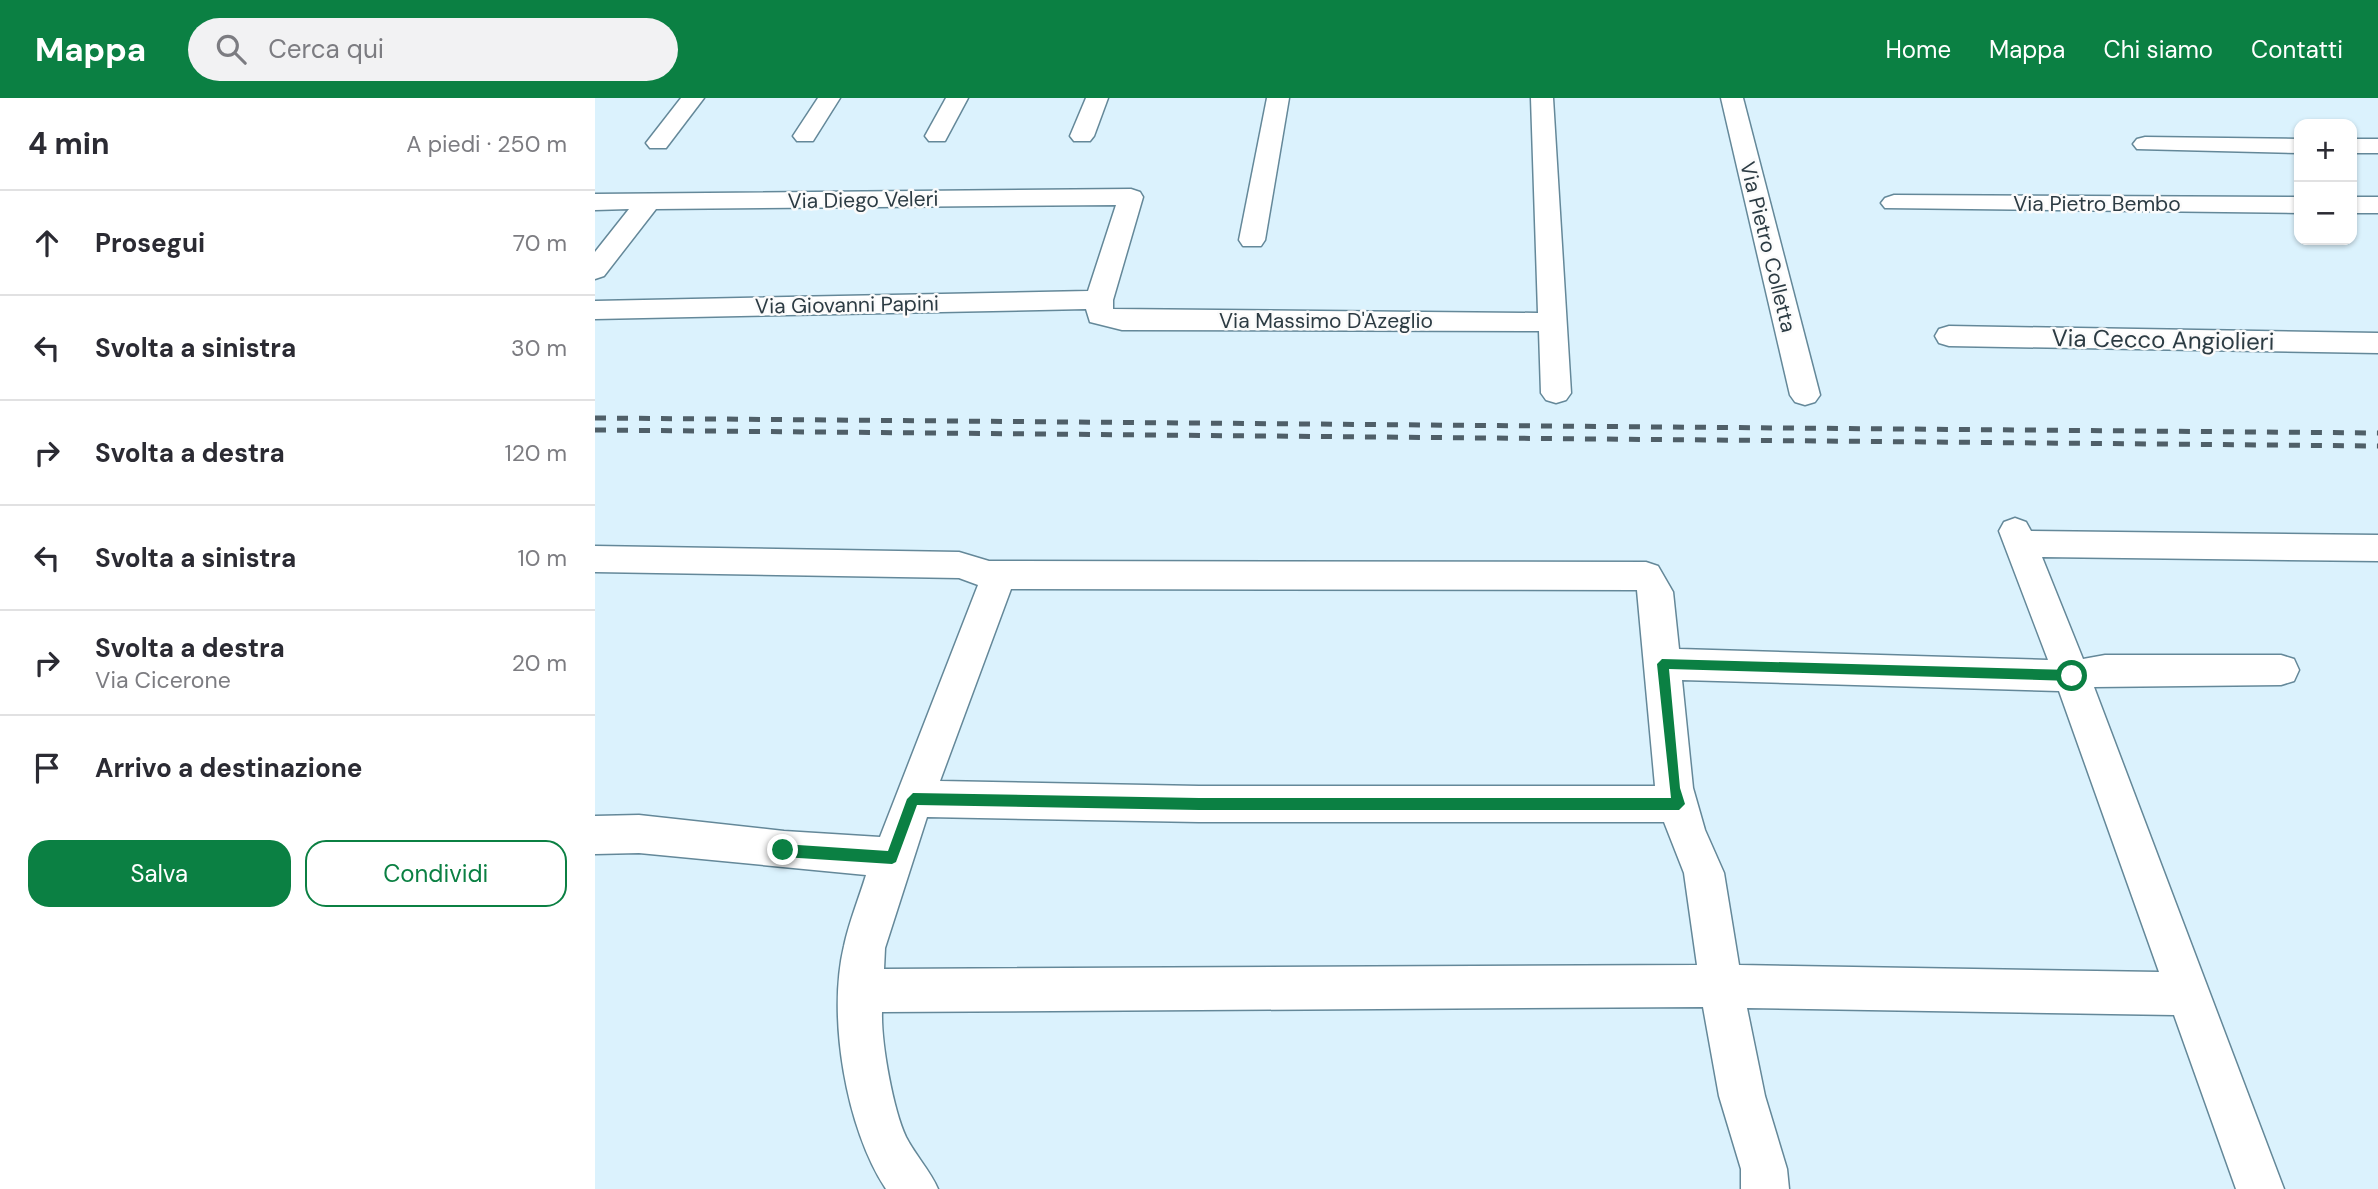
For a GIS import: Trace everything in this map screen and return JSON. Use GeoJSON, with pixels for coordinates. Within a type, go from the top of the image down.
{"type":"FeatureCollection","features":[{"type":"Feature","properties":{"kind":"street"},"geometry":{"type":"LineString","coordinates":[[658,143],[692,98]]}},
{"type":"Feature","properties":{"kind":"street"},"geometry":{"type":"LineString","coordinates":[[805,136],[829,98]]}},
{"type":"Feature","properties":{"kind":"street"},"geometry":{"type":"LineString","coordinates":[[937,136],[957,98]]}},
{"type":"Feature","properties":{"kind":"street"},"geometry":{"type":"LineString","coordinates":[[1082,136],[1097,98]]}},
{"type":"Feature","properties":{"kind":"street"},"geometry":{"type":"LineString","coordinates":[[1252,240],[1278,98]]}},
{"type":"Feature","properties":{"kind":"street"},"geometry":{"type":"LineString","coordinates":[[1542,98],[1556,393]]}},
{"type":"Feature","properties":{"kind":"street","name":"Via Pietro Colletta"},"geometry":{"type":"LineString","coordinates":[[1732,98],[1805,395]]}},
{"type":"Feature","properties":{"kind":"street"},"geometry":{"type":"LineString","coordinates":[[2145,144],[2294,146]]}},
{"type":"Feature","properties":{"kind":"street"},"geometry":{"type":"LineString","coordinates":[[2357,146],[2378,146]]}},
{"type":"Feature","properties":{"kind":"street","name":"Via Diego Veleri"},"geometry":{"type":"LineString","coordinates":[[595,202],[1131,197],[1099,307]]}},
{"type":"Feature","properties":{"kind":"street"},"geometry":{"type":"LineString","coordinates":[[595,270],[648,202]]}},
{"type":"Feature","properties":{"kind":"street","name":"Via Pietro Bembo"},"geometry":{"type":"LineString","coordinates":[[1894,203],[2294,205]]}},
{"type":"Feature","properties":{"kind":"street"},"geometry":{"type":"LineString","coordinates":[[2357,205],[2378,205]]}},
{"type":"Feature","properties":{"kind":"street","name":"Via Massimo D'Azeglio"},"geometry":{"type":"LineString","coordinates":[[1099,307],[1122,321],[1553,322]]}},
{"type":"Feature","properties":{"kind":"street","name":"Via Giovanni Papini"},"geometry":{"type":"LineString","coordinates":[[595,310],[1099,307]]}},
{"type":"Feature","properties":{"kind":"street","name":"Via Cecco Angiolieri"},"geometry":{"type":"LineString","coordinates":[[1948,336],[2378,343]]}},
{"type":"Feature","properties":{"kind":"street"},"geometry":{"type":"LineString","coordinates":[[2260,1189],[2186,994],[2072,676],[2018,538],[2378,548]]}},
{"type":"Feature","properties":{"kind":"street"},"geometry":{"type":"LineString","coordinates":[[595,559],[959,565],[999,575],[1646,576],[1656,592],[1674,788],[1686,831],[1704,873],[1721,986],[1742,1096],[1764,1169],[1765,1189]]}},
{"type":"Feature","properties":{"kind":"street"},"geometry":{"type":"LineString","coordinates":[[913,1189],[886,1147],[867,1078],[860,991],[864,948],[913,799],[999,575]]}},
{"type":"Feature","properties":{"kind":"street"},"geometry":{"type":"LineString","coordinates":[[1662,664],[2072,676],[2105,670],[2281,670]]}},
{"type":"Feature","properties":{"kind":"street"},"geometry":{"type":"LineString","coordinates":[[913,799],[1199,804],[1679,804]]}},
{"type":"Feature","properties":{"kind":"street"},"geometry":{"type":"LineString","coordinates":[[595,835],[639,834],[783,850],[892,858]]}},
{"type":"Feature","properties":{"kind":"street"},"geometry":{"type":"LineString","coordinates":[[860,991],[1721,986],[2186,994]]}},
{"type":"Feature","properties":{"kind":"railway"},"geometry":{"type":"LineString","coordinates":[[595,418],[2378,433]]}},
{"type":"Feature","properties":{"kind":"railway"},"geometry":{"type":"LineString","coordinates":[[595,430],[2378,446]]}},
{"type":"Feature","properties":{"kind":"route"},"geometry":{"type":"LineString","coordinates":[[783,850],[892,858],[913,799],[1199,804],[1679,804],[1674,788],[1662,664],[2072,676]]}}]}
